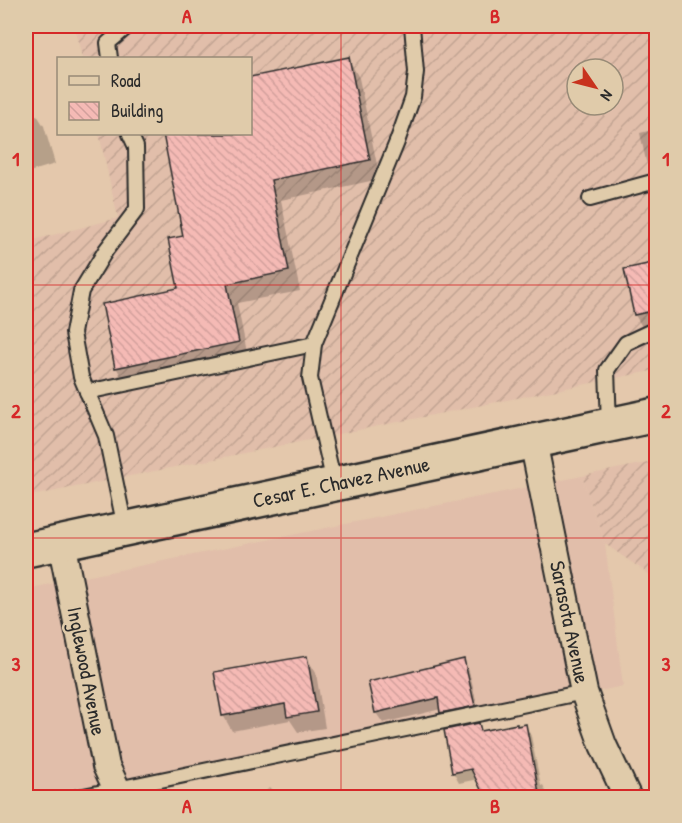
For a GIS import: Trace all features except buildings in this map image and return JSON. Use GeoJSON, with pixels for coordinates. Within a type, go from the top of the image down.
{"type":"FeatureCollection","features":[{"type":"Feature","properties":{"kind":"main road","name":"Cesar E. Chavez Avenue"},"geometry":{"type":"LineString","coordinates":[[26,550],[657,415]]}},
{"type":"Feature","properties":{"kind":"street","name":"Sarasota Avenue"},"geometry":{"type":"LineString","coordinates":[[532,441],[584,692],[603,745],[628,798]]}},
{"type":"Feature","properties":{"kind":"street","name":"Inglewood Avenue"},"geometry":{"type":"LineString","coordinates":[[61,542],[106,766],[118,793]]}},
{"type":"Feature","properties":{"kind":"lane"},"geometry":{"type":"LineString","coordinates":[[110,57],[108,43],[128,26]]}},
{"type":"Feature","properties":{"kind":"lane"},"geometry":{"type":"LineString","coordinates":[[334,483],[310,378],[314,344],[397,142],[413,97],[416,72],[412,26]]}},
{"type":"Feature","properties":{"kind":"lane"},"geometry":{"type":"LineString","coordinates":[[125,528],[106,436],[81,377],[73,333],[81,291],[105,250],[136,209],[136,147],[130,135]]}},
{"type":"Feature","properties":{"kind":"lane"},"geometry":{"type":"LineString","coordinates":[[590,199],[657,181]]}},
{"type":"Feature","properties":{"kind":"lane"},"geometry":{"type":"LineString","coordinates":[[609,424],[607,370],[626,343],[657,329]]}},
{"type":"Feature","properties":{"kind":"lane"},"geometry":{"type":"LineString","coordinates":[[87,392],[314,344]]}},
{"type":"Feature","properties":{"kind":"lane"},"geometry":{"type":"LineString","coordinates":[[74,798],[118,793],[584,692]]}},
{"type":"Feature","properties":{"kind":"shaded area"},"geometry":{"type":"Polygon","coordinates":[[[75,26],[656,26],[656,370],[26,497],[26,242],[118,218],[99,135],[252,135],[252,57],[82,57],[75,26]]]}},
{"type":"Feature","properties":{"kind":"shaded area"},"geometry":{"type":"Polygon","coordinates":[[[656,461],[656,579],[605,544],[582,476],[656,461]]]}},
{"type":"Feature","properties":{"kind":"shaded area"},"geometry":{"type":"Polygon","coordinates":[[[582,476],[605,544],[623,686],[86,797],[26,798],[26,589],[582,476]]]}}]}
